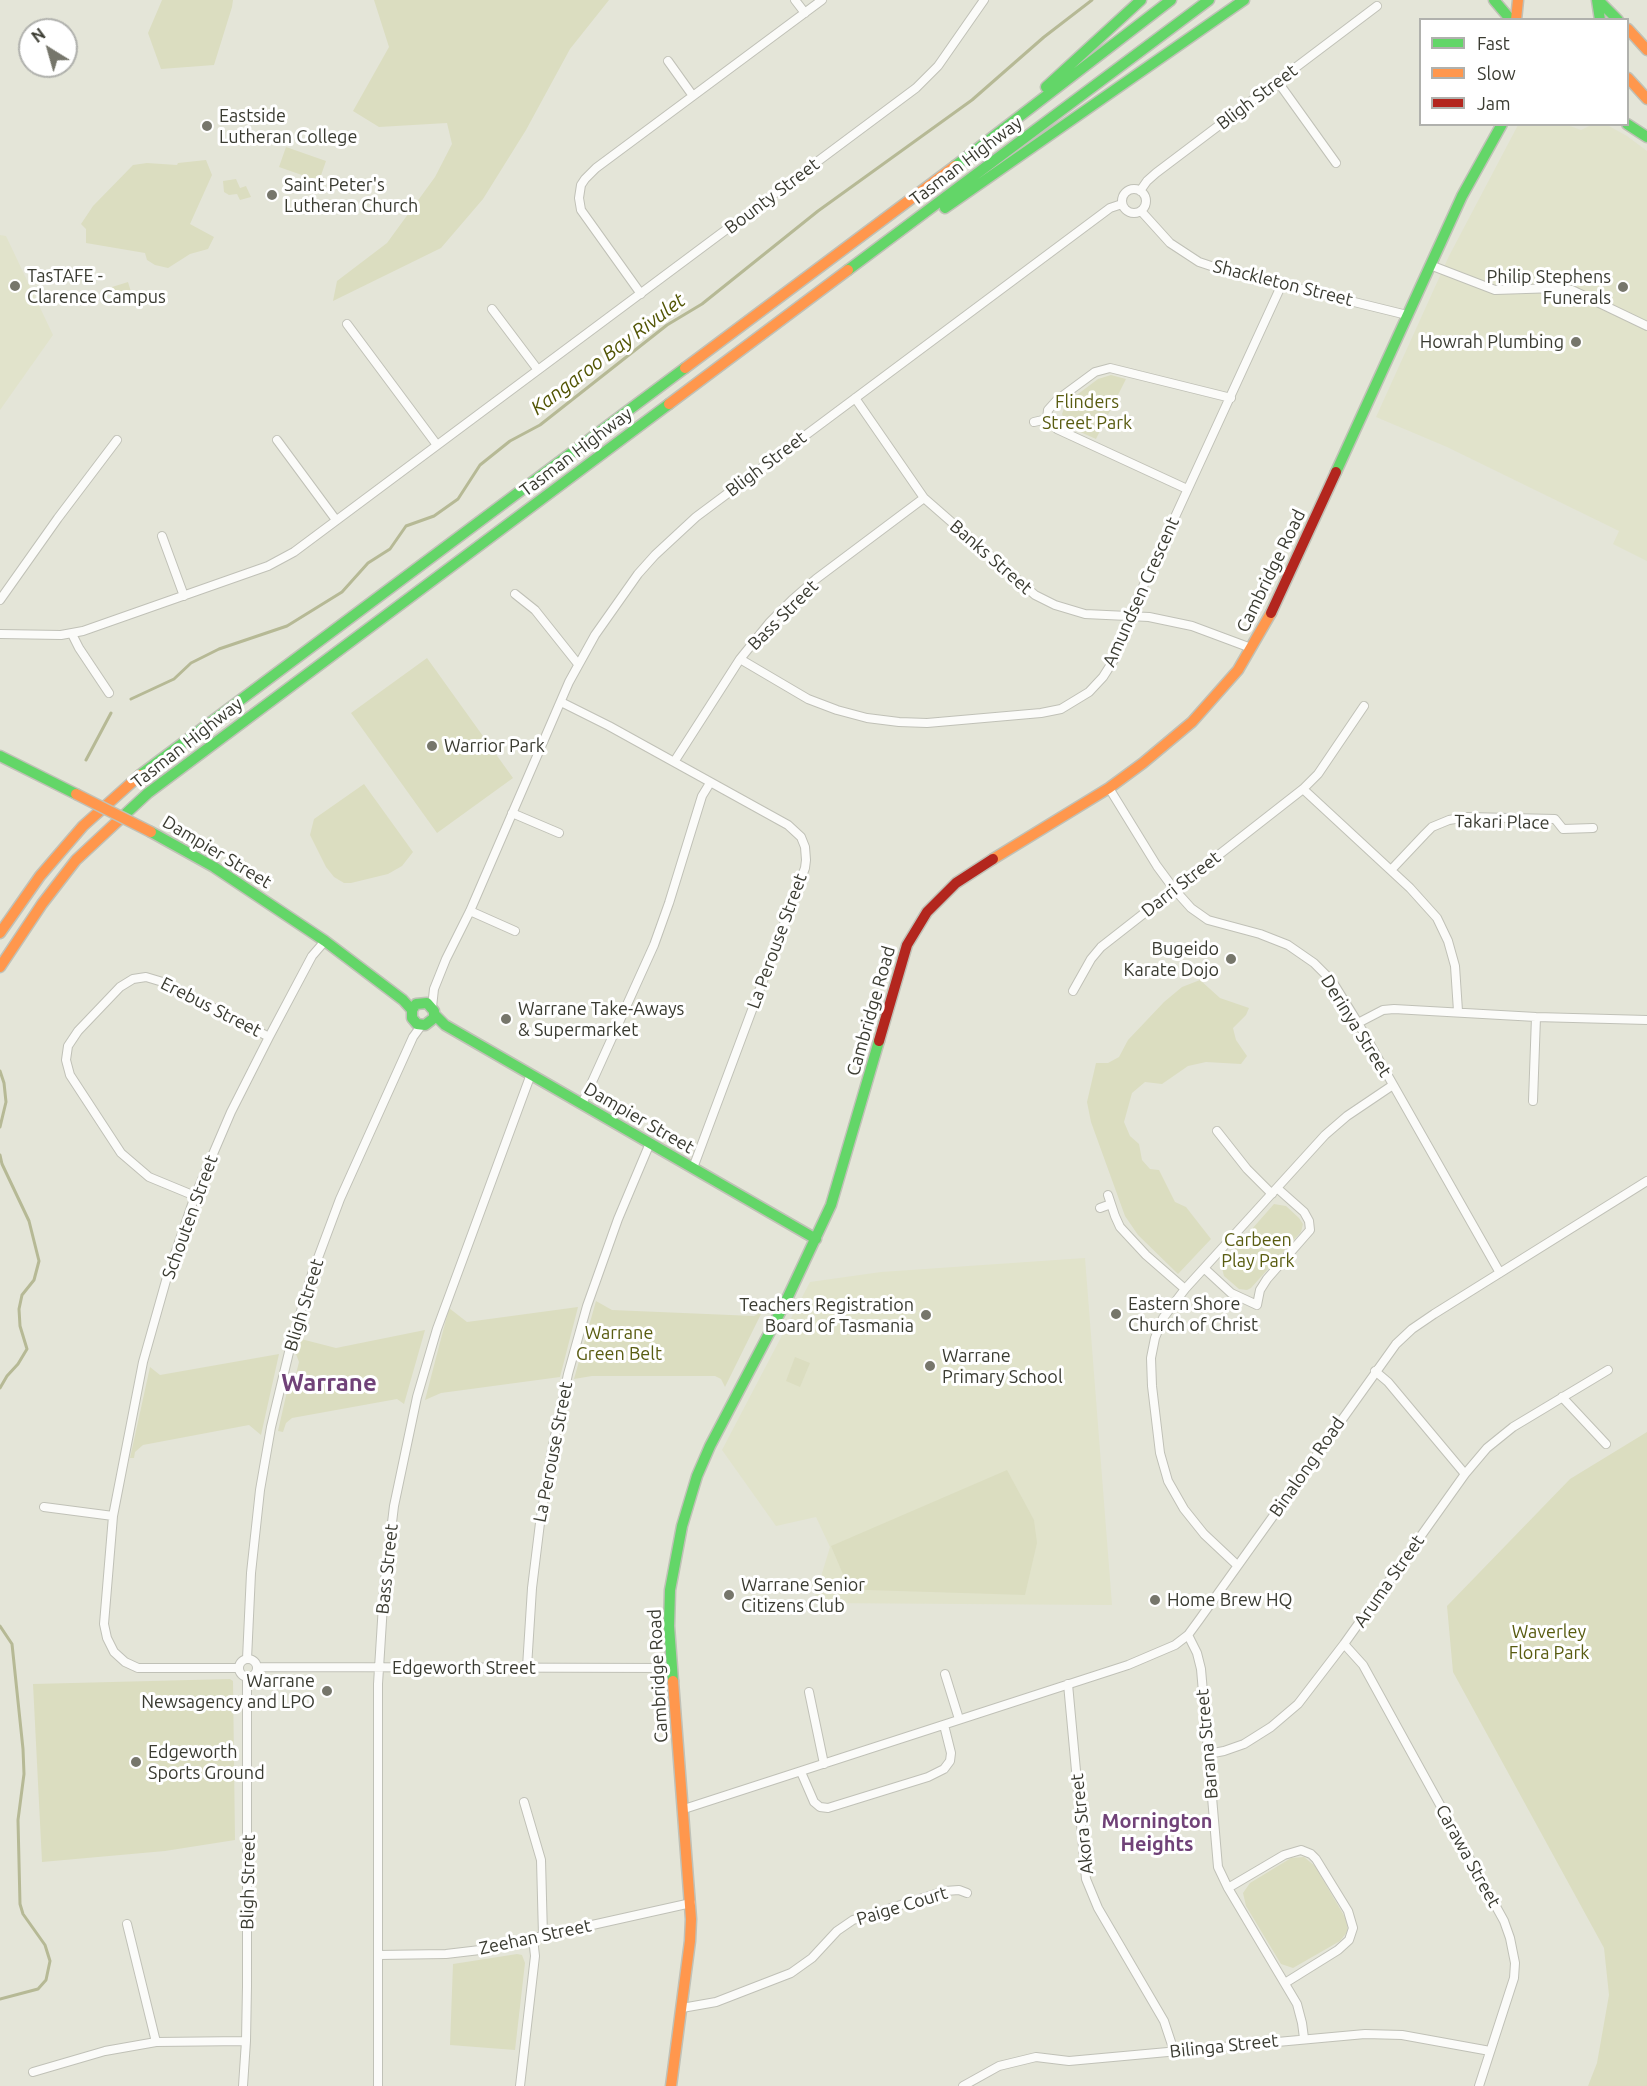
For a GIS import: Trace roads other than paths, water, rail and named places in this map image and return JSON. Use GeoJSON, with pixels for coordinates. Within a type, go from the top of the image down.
{"type":"FeatureCollection","features":[{"type":"Feature","properties":{"kind":"main road"},"geometry":{"type":"LineString","coordinates":[[959,163],[1141,0]]}},
{"type":"Feature","properties":{"kind":"main road","name":"Tasman Highway"},"geometry":{"type":"LineString","coordinates":[[0,933],[40,876],[83,826],[137,777],[959,163],[1171,0]]}},
{"type":"Feature","properties":{"kind":"main road","name":"Tasman Highway"},"geometry":{"type":"LineString","coordinates":[[0,967],[42,904],[76,860],[148,793],[1209,0]]}},
{"type":"Feature","properties":{"kind":"main road"},"geometry":{"type":"LineString","coordinates":[[765,331],[1244,0]]}},
{"type":"Feature","properties":{"kind":"main road"},"geometry":{"type":"LineString","coordinates":[[1494,0],[1508,18]]}},
{"type":"Feature","properties":{"kind":"main road"},"geometry":{"type":"LineString","coordinates":[[1516,18],[1518,0]]}},
{"type":"Feature","properties":{"kind":"main road"},"geometry":{"type":"LineString","coordinates":[[1598,0],[1600,18]]}},
{"type":"Feature","properties":{"kind":"main road"},"geometry":{"type":"LineString","coordinates":[[1598,0],[1616,18]]}},
{"type":"Feature","properties":{"kind":"main road"},"geometry":{"type":"LineString","coordinates":[[1629,30],[1647,50]]}},
{"type":"Feature","properties":{"kind":"main road"},"geometry":{"type":"LineString","coordinates":[[1629,79],[1647,99]]}},
{"type":"Feature","properties":{"kind":"main road"},"geometry":{"type":"LineString","coordinates":[[1629,125],[1647,137]]}},
{"type":"Feature","properties":{"kind":"main road","name":"Cambridge Road"},"geometry":{"type":"LineString","coordinates":[[671,2086],[690,1941],[691,1903],[671,1668],[670,1590],[682,1526],[697,1476],[710,1446],[816,1239],[839,1182],[901,962],[917,927],[927,912],[956,883],[1109,788],[1143,764],[1192,722],[1238,669],[1274,609],[1462,196],[1501,126]]}},
{"type":"Feature","properties":{"kind":"main road","name":"Dampier Street"},"geometry":{"type":"LineString","coordinates":[[0,756],[151,832],[240,884],[325,941],[423,1014],[816,1239]]}},
{"type":"Feature","properties":{"kind":"street"},"geometry":{"type":"LineString","coordinates":[[795,0],[805,13]]}},
{"type":"Feature","properties":{"kind":"street"},"geometry":{"type":"LineString","coordinates":[[641,294],[584,216],[579,204],[581,185],[590,173],[822,0]]}},
{"type":"Feature","properties":{"kind":"street","name":"Bounty Street"},"geometry":{"type":"LineString","coordinates":[[0,634],[72,634],[184,596],[278,561],[294,552],[925,81],[943,60],[984,0]]}},
{"type":"Feature","properties":{"kind":"street","name":"Bligh Street"},"geometry":{"type":"LineString","coordinates":[[1140,191],[1156,173],[1377,6]]}},
{"type":"Feature","properties":{"kind":"street"},"geometry":{"type":"LineString","coordinates":[[668,61],[693,96]]}},
{"type":"Feature","properties":{"kind":"street"},"geometry":{"type":"LineString","coordinates":[[1278,82],[1336,163]]}},
{"type":"Feature","properties":{"kind":"street"},"geometry":{"type":"LineString","coordinates":[[1128,190],[1140,191],[1146,199],[1141,211],[1130,213],[1122,204],[1123,196],[1128,190]]}},
{"type":"Feature","properties":{"kind":"street","name":"Bligh Street"},"geometry":{"type":"LineString","coordinates":[[247,1659],[251,1573],[260,1491],[271,1427],[305,1297],[340,1199],[579,664],[620,598],[674,536],[696,517],[1110,208],[1122,204]]}},
{"type":"Feature","properties":{"kind":"street","name":"Shackleton Street"},"geometry":{"type":"LineString","coordinates":[[1141,211],[1170,243],[1199,262],[1407,315]]}},
{"type":"Feature","properties":{"kind":"street"},"geometry":{"type":"LineString","coordinates":[[1430,265],[1488,289],[1557,288],[1572,290],[1647,326]]}},
{"type":"Feature","properties":{"kind":"street","name":"Amundsen Crescent"},"geometry":{"type":"LineString","coordinates":[[740,659],[808,699],[867,718],[899,722],[927,723],[1025,715],[1061,709],[1080,699],[1096,686],[1115,658],[1129,617],[1282,284]]}},
{"type":"Feature","properties":{"kind":"street"},"geometry":{"type":"LineString","coordinates":[[492,309],[538,370]]}},
{"type":"Feature","properties":{"kind":"street"},"geometry":{"type":"LineString","coordinates":[[347,324],[437,445]]}},
{"type":"Feature","properties":{"kind":"street"},"geometry":{"type":"LineString","coordinates":[[1187,489],[1053,427],[1047,419],[1048,410],[1057,400],[1095,372],[1106,368],[1231,398]]}},
{"type":"Feature","properties":{"kind":"street","name":"Banks Street"},"geometry":{"type":"LineString","coordinates":[[855,398],[924,498],[1023,586],[1044,600],[1085,614],[1149,617],[1192,626],[1251,648]]}},
{"type":"Feature","properties":{"kind":"street"},"geometry":{"type":"LineString","coordinates":[[1034,422],[1047,419]]}},
{"type":"Feature","properties":{"kind":"street"},"geometry":{"type":"LineString","coordinates":[[0,600],[117,440]]}},
{"type":"Feature","properties":{"kind":"street"},"geometry":{"type":"LineString","coordinates":[[277,440],[336,520]]}},
{"type":"Feature","properties":{"kind":"street","name":"Bass Street"},"geometry":{"type":"LineString","coordinates":[[674,762],[740,659],[770,622],[792,600],[924,498]]}},
{"type":"Feature","properties":{"kind":"street"},"geometry":{"type":"LineString","coordinates":[[162,536],[184,596]]}},
{"type":"Feature","properties":{"kind":"street"},"geometry":{"type":"LineString","coordinates":[[515,594],[535,610],[563,648],[579,664]]}},
{"type":"Feature","properties":{"kind":"street"},"geometry":{"type":"LineString","coordinates":[[72,634],[109,693]]}},
{"type":"Feature","properties":{"kind":"street","name":"La Perouse Street"},"geometry":{"type":"LineString","coordinates":[[561,702],[793,829],[803,841],[806,860],[693,1168]]}},
{"type":"Feature","properties":{"kind":"street","name":"Darri Street"},"geometry":{"type":"LineString","coordinates":[[1072,991],[1101,947],[1303,789],[1318,774],[1364,706]]}},
{"type":"Feature","properties":{"kind":"street"},"geometry":{"type":"LineString","coordinates":[[582,1104],[654,945],[702,796],[710,783]]}},
{"type":"Feature","properties":{"kind":"street","name":"Derinya Street"},"geometry":{"type":"LineString","coordinates":[[1109,788],[1157,866],[1191,908],[1208,920],[1279,940],[1306,956],[1332,981],[1500,1273]]}},
{"type":"Feature","properties":{"kind":"street"},"geometry":{"type":"LineString","coordinates":[[1303,789],[1429,907],[1442,928],[1455,966],[1458,1011]]}},
{"type":"Feature","properties":{"kind":"street"},"geometry":{"type":"LineString","coordinates":[[512,813],[559,833]]}},
{"type":"Feature","properties":{"kind":"street","name":"Takari Place"},"geometry":{"type":"LineString","coordinates":[[1391,870],[1425,834],[1449,820],[1467,817],[1555,819],[1563,829],[1593,828]]}},
{"type":"Feature","properties":{"kind":"street"},"geometry":{"type":"LineString","coordinates":[[470,911],[515,931]]}},
{"type":"Feature","properties":{"kind":"street","name":"Schouten Street"},"geometry":{"type":"LineString","coordinates":[[239,1668],[138,1668],[125,1662],[111,1647],[104,1624],[114,1516],[143,1362],[167,1277],[195,1196],[231,1112],[268,1037],[312,956],[325,941]]}},
{"type":"Feature","properties":{"kind":"street","name":"Erebus Street"},"geometry":{"type":"LineString","coordinates":[[195,1196],[149,1177],[121,1153],[70,1075],[66,1060],[68,1046],[78,1031],[120,987],[133,979],[146,976],[169,984],[268,1037]]}},
{"type":"Feature","properties":{"kind":"street"},"geometry":{"type":"LineString","coordinates":[[1358,1023],[1388,1009],[1647,1020]]}},
{"type":"Feature","properties":{"kind":"street"},"geometry":{"type":"LineString","coordinates":[[1533,1101],[1536,1017]]}},
{"type":"Feature","properties":{"kind":"street","name":"Bass Street"},"geometry":{"type":"LineString","coordinates":[[378,2086],[378,1668],[389,1540],[417,1397],[444,1309],[531,1074]]}},
{"type":"Feature","properties":{"kind":"street"},"geometry":{"type":"LineString","coordinates":[[1237,1565],[1217,1548],[1184,1509],[1168,1481],[1160,1453],[1152,1386],[1151,1358],[1155,1338],[1163,1318],[1185,1289],[1336,1125],[1393,1085]]}},
{"type":"Feature","properties":{"kind":"street"},"geometry":{"type":"LineString","coordinates":[[1205,1269],[1231,1293],[1257,1305],[1260,1290],[1267,1279],[1310,1230],[1309,1221],[1304,1212],[1247,1169],[1217,1131]]}},
{"type":"Feature","properties":{"kind":"street","name":"La Perouse Street"},"geometry":{"type":"LineString","coordinates":[[527,1668],[538,1531],[568,1374],[587,1306],[618,1219],[650,1143]]}},
{"type":"Feature","properties":{"kind":"street","name":"Binalong Road"},"geometry":{"type":"LineString","coordinates":[[684,1809],[1068,1684],[1162,1652],[1175,1645],[1188,1635],[1396,1344],[1412,1329],[1647,1182]]}},
{"type":"Feature","properties":{"kind":"street"},"geometry":{"type":"LineString","coordinates":[[1108,1195],[1120,1227],[1146,1255],[1185,1289]]}},
{"type":"Feature","properties":{"kind":"street"},"geometry":{"type":"LineString","coordinates":[[1100,1208],[1111,1204]]}},
{"type":"Feature","properties":{"kind":"street","name":"Aruma Street"},"geometry":{"type":"LineString","coordinates":[[1208,1754],[1244,1744],[1286,1716],[1311,1689],[1465,1474],[1500,1436],[1608,1370]]}},
{"type":"Feature","properties":{"kind":"street"},"geometry":{"type":"LineString","coordinates":[[1375,1371],[1388,1382],[1465,1474]]}},
{"type":"Feature","properties":{"kind":"street"},"geometry":{"type":"LineString","coordinates":[[1562,1397],[1606,1444]]}},
{"type":"Feature","properties":{"kind":"street"},"geometry":{"type":"LineString","coordinates":[[44,1507],[114,1516]]}},
{"type":"Feature","properties":{"kind":"street","name":"Barana Street"},"geometry":{"type":"LineString","coordinates":[[1188,1635],[1197,1653],[1201,1669],[1216,1858],[1228,1888],[1285,1983],[1300,2013],[1304,2038]]}},
{"type":"Feature","properties":{"kind":"street","name":"Carawa Street"},"geometry":{"type":"LineString","coordinates":[[1344,1644],[1363,1665],[1504,1921],[1510,1938],[1515,1963],[1514,1978],[1479,2086]]}},
{"type":"Feature","properties":{"kind":"street"},"geometry":{"type":"LineString","coordinates":[[247,1659],[254,1662],[257,1667],[254,1674],[248,1677],[240,1674],[239,1668],[240,1663],[247,1659]]}},
{"type":"Feature","properties":{"kind":"street","name":"Edgeworth Street"},"geometry":{"type":"LineString","coordinates":[[257,1667],[671,1668]]}},
{"type":"Feature","properties":{"kind":"street"},"geometry":{"type":"LineString","coordinates":[[945,1674],[959,1719]]}},
{"type":"Feature","properties":{"kind":"street","name":"Bligh Street"},"geometry":{"type":"LineString","coordinates":[[243,2086],[246,2042],[249,1805],[248,1677]]}},
{"type":"Feature","properties":{"kind":"street","name":"Akora Street"},"geometry":{"type":"LineString","coordinates":[[1068,1684],[1086,1879],[1098,1908],[1164,2021],[1174,2051]]}},
{"type":"Feature","properties":{"kind":"street"},"geometry":{"type":"LineString","coordinates":[[809,1692],[824,1764]]}},
{"type":"Feature","properties":{"kind":"street"},"geometry":{"type":"LineString","coordinates":[[801,1772],[814,1802],[820,1807],[828,1808],[928,1777],[944,1769],[950,1761],[951,1753],[944,1725]]}},
{"type":"Feature","properties":{"kind":"street"},"geometry":{"type":"LineString","coordinates":[[524,1802],[541,1860],[543,1936]]}},
{"type":"Feature","properties":{"kind":"street"},"geometry":{"type":"LineString","coordinates":[[1228,1888],[1290,1852],[1301,1850],[1316,1859],[1343,1902],[1353,1922],[1349,1940],[1338,1950],[1285,1983]]}},
{"type":"Feature","properties":{"kind":"street","name":"Paige Court"},"geometry":{"type":"LineString","coordinates":[[682,2008],[716,2002],[792,1973],[812,1958],[837,1931],[853,1920],[945,1891],[959,1890],[967,1893]]}},
{"type":"Feature","properties":{"kind":"street","name":"Zeehan Street"},"geometry":{"type":"LineString","coordinates":[[378,1955],[457,1953],[480,1950],[691,1903]]}},
{"type":"Feature","properties":{"kind":"street"},"geometry":{"type":"LineString","coordinates":[[127,1924],[156,2043]]}},
{"type":"Feature","properties":{"kind":"street"},"geometry":{"type":"LineString","coordinates":[[520,2086],[535,1956],[533,1938]]}},
{"type":"Feature","properties":{"kind":"street","name":"Bilinga Street"},"geometry":{"type":"LineString","coordinates":[[963,2086],[999,2066],[1025,2058],[1069,2061],[1304,2038],[1384,2033],[1490,2051]]}},
{"type":"Feature","properties":{"kind":"street"},"geometry":{"type":"LineString","coordinates":[[33,2072],[105,2051],[156,2043],[246,2042]]}},
{"type":"Feature","properties":{"kind":"waterway","name":"Kangaroo Bay Rivulet"},"geometry":{"type":"LineString","coordinates":[[131,699],[174,679],[191,663],[219,649],[287,626],[342,592],[368,563],[390,549],[406,526],[434,516],[458,499],[480,465],[510,441],[540,425],[667,325],[702,304],[818,211],[972,100],[1044,37],[1092,0]]}},
{"type":"Feature","properties":{"kind":"waterway","name":"Kangaroo Bay Rivulet"},"geometry":{"type":"LineString","coordinates":[[86,760],[111,713]]}},
{"type":"Feature","properties":{"kind":"waterway","name":"Kangaroo Bay Rivulet"},"geometry":{"type":"LineString","coordinates":[[0,1071],[6,1102],[0,1127]]}},
{"type":"Feature","properties":{"kind":"waterway","name":"Kangaroo Bay Rivulet"},"geometry":{"type":"LineString","coordinates":[[0,1155],[29,1221],[39,1261],[34,1280],[22,1295],[19,1309],[20,1326],[27,1349],[0,1388]]}},
{"type":"Feature","properties":{"kind":"waterway","name":"Kangaroo Bay Rivulet"},"geometry":{"type":"LineString","coordinates":[[0,1626],[12,1644],[23,1749],[24,1774],[18,1820],[20,1904],[23,1914],[45,1945],[50,1961],[46,1980],[38,1989],[0,1999]]}},
{"type":"Feature","properties":{"kind":"place","name":"Eastside Lutheran College"},"geometry":{"type":"Point","coordinates":[207,126]}},
{"type":"Feature","properties":{"kind":"place","name":"Saint Peter's Lutheran Church"},"geometry":{"type":"Point","coordinates":[272,195]}},
{"type":"Feature","properties":{"kind":"place","name":"TasTAFE - Clarence Campus"},"geometry":{"type":"Point","coordinates":[15,286]}},
{"type":"Feature","properties":{"kind":"place","name":"Philip Stephens Funerals"},"geometry":{"type":"Point","coordinates":[1623,287]}},
{"type":"Feature","properties":{"kind":"place","name":"Howrah Plumbing"},"geometry":{"type":"Point","coordinates":[1576,342]}},
{"type":"Feature","properties":{"kind":"place","name":"Warrior Park"},"geometry":{"type":"Point","coordinates":[432,746]}},
{"type":"Feature","properties":{"kind":"place","name":"Bugeido Karate Dojo"},"geometry":{"type":"Point","coordinates":[1231,959]}},
{"type":"Feature","properties":{"kind":"place","name":"Warrane Take-Aways & Supermarket"},"geometry":{"type":"Point","coordinates":[506,1019]}},
{"type":"Feature","properties":{"kind":"place","name":"Eastern Shore Church of Christ"},"geometry":{"type":"Point","coordinates":[1116,1314]}},
{"type":"Feature","properties":{"kind":"place","name":"Teachers Registration Board of Tasmania"},"geometry":{"type":"Point","coordinates":[926,1315]}},
{"type":"Feature","properties":{"kind":"place","name":"Warrane Primary School"},"geometry":{"type":"Point","coordinates":[930,1366]}},
{"type":"Feature","properties":{"kind":"place","name":"Warrane Senior Citizens Club"},"geometry":{"type":"Point","coordinates":[729,1595]}},
{"type":"Feature","properties":{"kind":"place","name":"Home Brew HQ"},"geometry":{"type":"Point","coordinates":[1155,1600]}},
{"type":"Feature","properties":{"kind":"place","name":"Warrane Newsagency and LPO"},"geometry":{"type":"Point","coordinates":[327,1691]}},
{"type":"Feature","properties":{"kind":"place","name":"Edgeworth Sports Ground"},"geometry":{"type":"Point","coordinates":[136,1762]}},
{"type":"Feature","properties":{"kind":"district","name":"Warrane"},"geometry":{"type":"Point","coordinates":[329,1383]}},
{"type":"Feature","properties":{"kind":"district","name":"Mornington Heights"},"geometry":{"type":"Point","coordinates":[1157,1832]}},
{"type":"Feature","properties":{"kind":"park label","name":"Flinders Street Park"},"geometry":{"type":"Point","coordinates":[1087,412]}},
{"type":"Feature","properties":{"kind":"park label","name":"Carbeen Play Park"},"geometry":{"type":"Point","coordinates":[1258,1250]}},
{"type":"Feature","properties":{"kind":"park label","name":"Warrane Green Belt"},"geometry":{"type":"Point","coordinates":[619,1343]}},
{"type":"Feature","properties":{"kind":"park label","name":"Waverley Flora Park"},"geometry":{"type":"Point","coordinates":[1549,1642]}}]}
